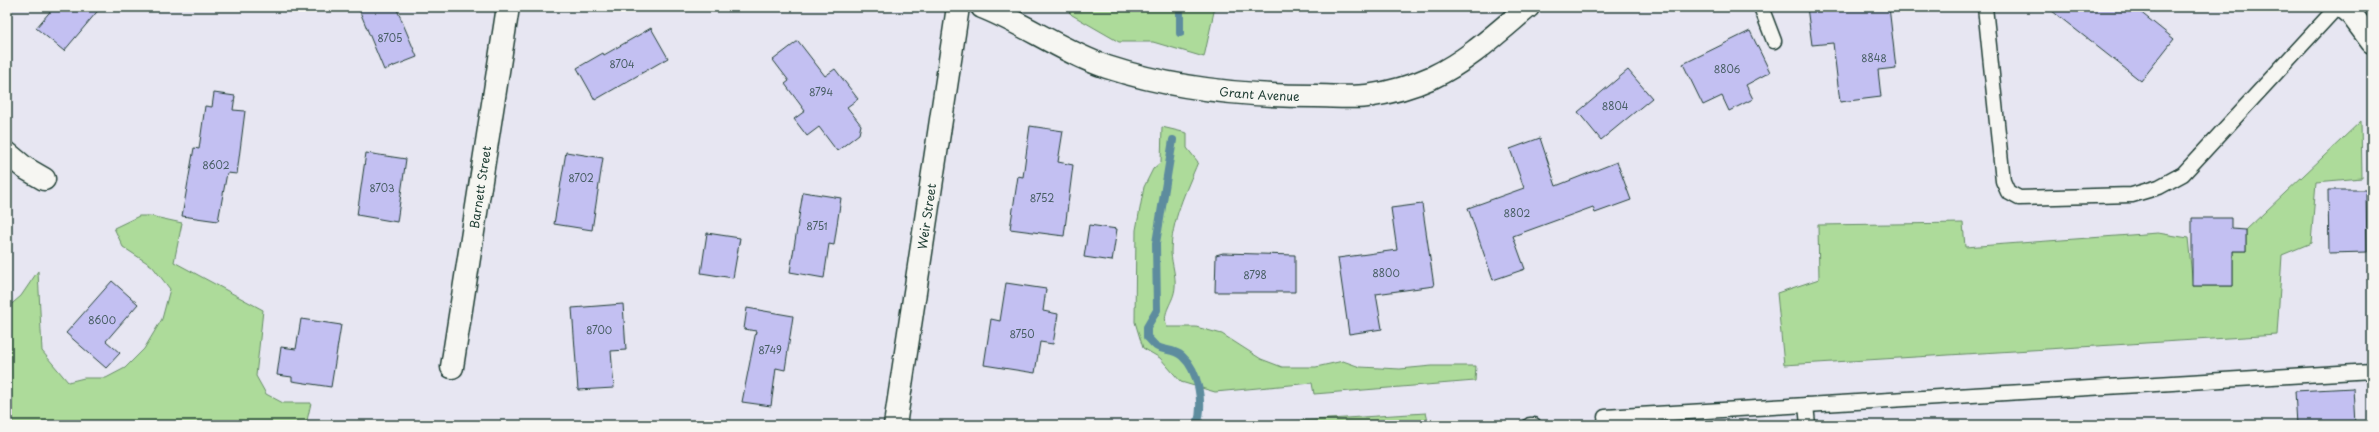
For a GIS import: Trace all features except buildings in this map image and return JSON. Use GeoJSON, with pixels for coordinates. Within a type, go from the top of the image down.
{"type":"FeatureCollection","features":[{"type":"Feature","properties":{"kind":"street","name":"Barnett Street"},"geometry":{"type":"LineString","coordinates":[[452,367],[508,7]]}},
{"type":"Feature","properties":{"kind":"street","name":"Weir Street"},"geometry":{"type":"LineString","coordinates":[[895,425],[958,7]]}},
{"type":"Feature","properties":{"kind":"street","name":"Grant Avenue"},"geometry":{"type":"LineString","coordinates":[[982,7],[1054,45],[1100,64],[1161,82],[1216,90],[1283,96],[1358,96],[1397,90],[1434,76],[1474,53],[1528,7]]}},
{"type":"Feature","properties":{"kind":"street"},"geometry":{"type":"LineString","coordinates":[[2342,7],[2352,15],[2372,42]]}},
{"type":"Feature","properties":{"kind":"street"},"geometry":{"type":"LineString","coordinates":[[7,154],[44,179]]}},
{"type":"Feature","properties":{"kind":"lane"},"geometry":{"type":"LineString","coordinates":[[1761,7],[1774,41]]}},
{"type":"Feature","properties":{"kind":"lane"},"geometry":{"type":"LineString","coordinates":[[1985,7],[2002,181],[2008,192],[2019,198],[2132,195],[2159,187],[2183,174],[2337,7]]}},
{"type":"Feature","properties":{"kind":"lane"},"geometry":{"type":"LineString","coordinates":[[1605,417],[2372,370]]}},
{"type":"Feature","properties":{"kind":"lane"},"geometry":{"type":"LineString","coordinates":[[1806,405],[1808,425]]}},
{"type":"Feature","properties":{"kind":"green space"},"geometry":{"type":"Polygon","coordinates":[[[1064,7],[1215,7],[1204,57],[1153,42],[1119,42],[1072,15],[1064,7]]]}},
{"type":"Feature","properties":{"kind":"green space"},"geometry":{"type":"Polygon","coordinates":[[[2361,121],[2362,178],[2316,182],[2311,243],[2282,255],[2277,335],[1784,365],[1777,293],[1819,279],[1818,225],[1963,223],[1965,247],[2158,233],[2188,238],[2193,286],[2233,286],[2233,251],[2246,251],[2246,230],[2361,121]]]}},
{"type":"Feature","properties":{"kind":"green space"},"geometry":{"type":"Polygon","coordinates":[[[1162,127],[1187,133],[1187,148],[1198,162],[1176,218],[1171,253],[1175,287],[1166,316],[1167,327],[1196,327],[1222,334],[1261,359],[1282,367],[1316,367],[1343,361],[1360,367],[1400,369],[1432,366],[1476,366],[1475,381],[1314,394],[1312,383],[1215,392],[1181,382],[1160,358],[1143,348],[1135,322],[1136,230],[1144,187],[1153,169],[1161,162],[1162,127]]]}},
{"type":"Feature","properties":{"kind":"green space"},"geometry":{"type":"Polygon","coordinates":[[[139,216],[150,216],[182,223],[174,262],[263,310],[256,376],[266,394],[283,403],[311,403],[306,425],[7,425],[7,308],[21,296],[38,271],[42,351],[68,382],[84,378],[106,378],[125,368],[144,349],[162,319],[170,289],[152,266],[123,247],[114,228],[139,216]]]}},
{"type":"Feature","properties":{"kind":"green space"},"geometry":{"type":"Polygon","coordinates":[[[1426,413],[1429,425],[1233,425],[1426,413]]]}},
{"type":"Feature","properties":{"kind":"waterway"},"geometry":{"type":"LineString","coordinates":[[1180,7],[1180,33]]}},
{"type":"Feature","properties":{"kind":"waterway"},"geometry":{"type":"LineString","coordinates":[[1173,140],[1156,243],[1157,310],[1147,327],[1147,337],[1159,348],[1176,352],[1188,362],[1196,379],[1200,398],[1197,425]]}}]}
